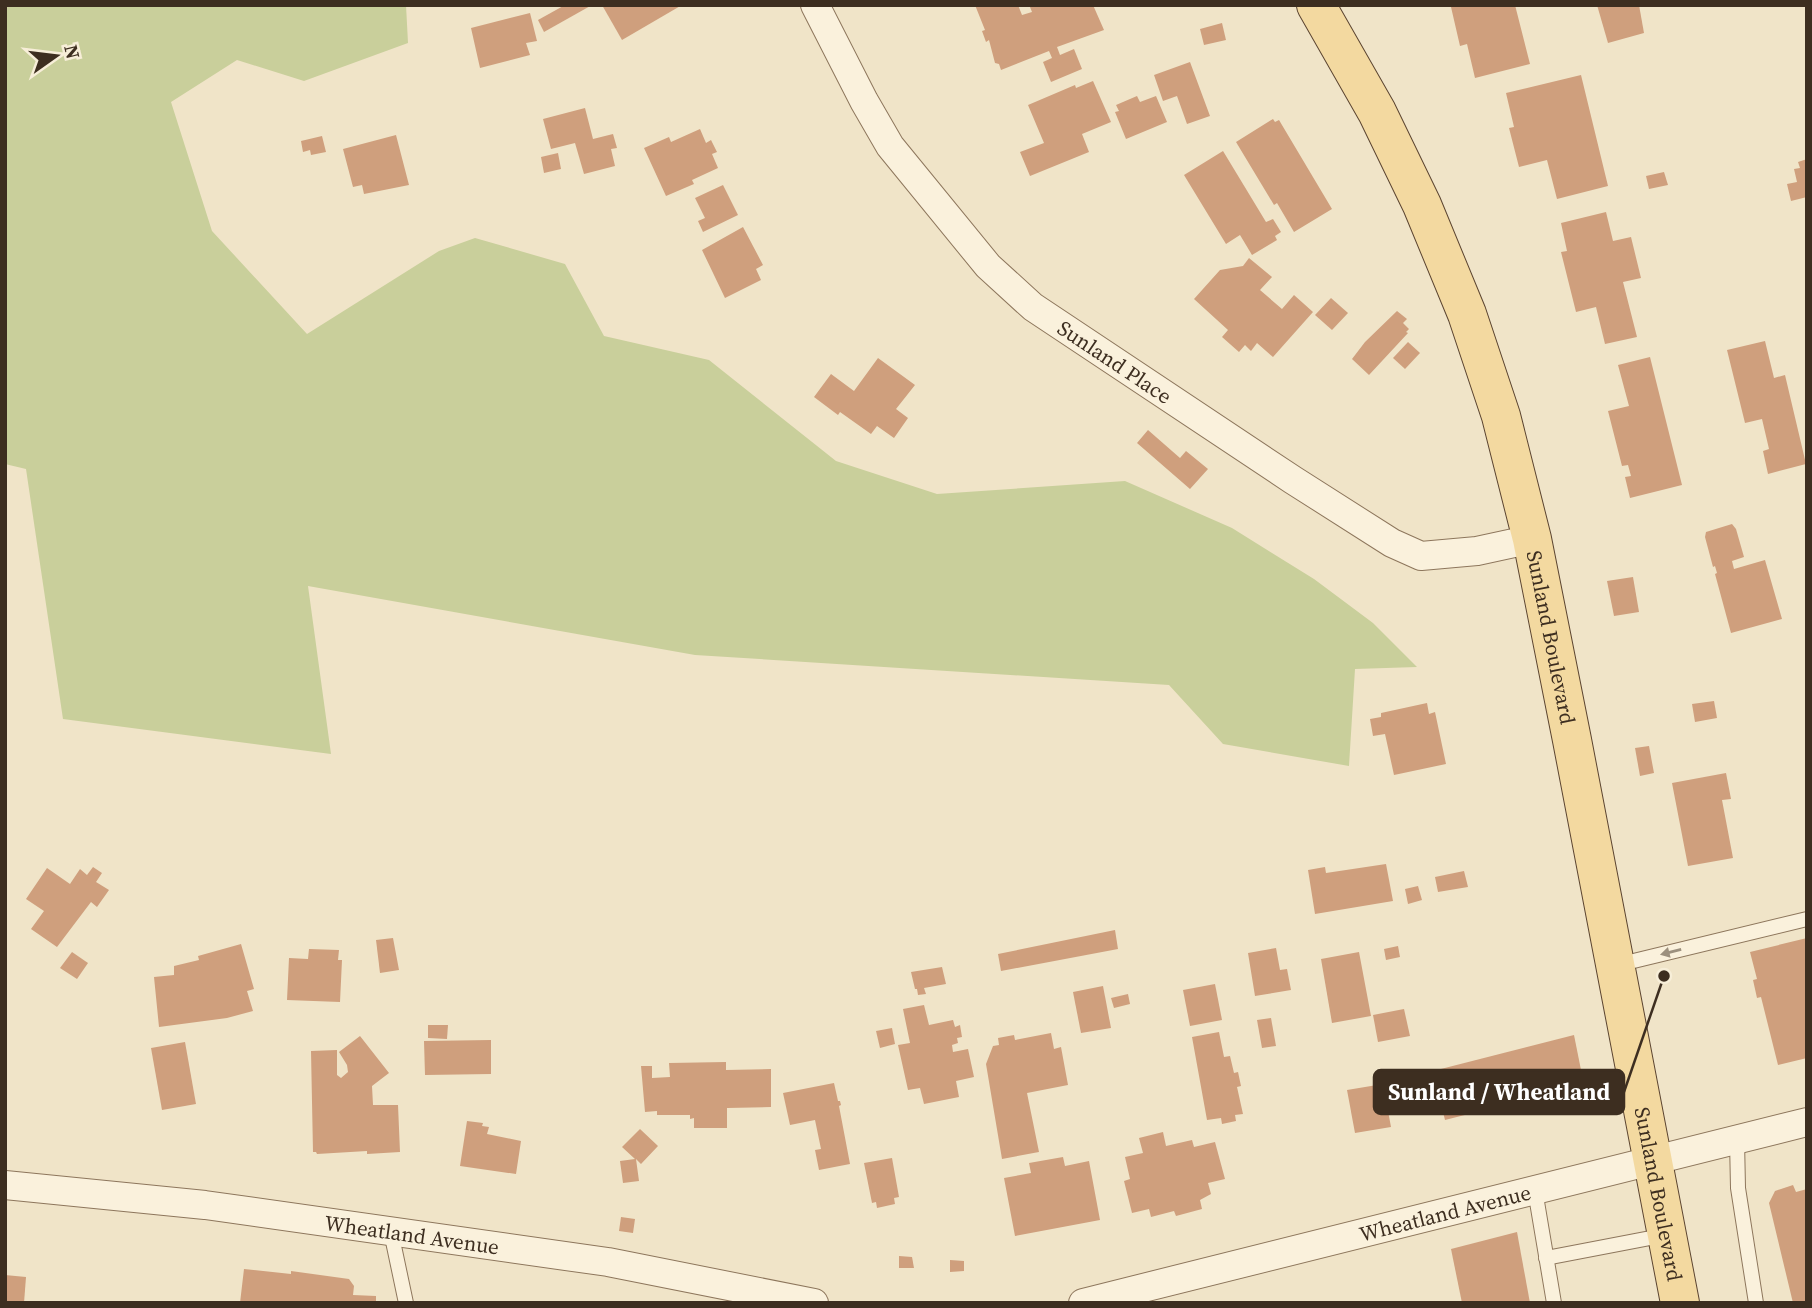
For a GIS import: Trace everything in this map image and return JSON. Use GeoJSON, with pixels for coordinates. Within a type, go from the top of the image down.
{"type":"FeatureCollection","features":[{"type":"Feature","properties":{"kind":"main road","name":"Sunland Boulevard"},"geometry":{"type":"LineString","coordinates":[[1316,5],[1377,112],[1422,205],[1457,289],[1501,416],[1532,538],[1680,1303]]}},
{"type":"Feature","properties":{"kind":"street","name":"Sunland Place"},"geometry":{"type":"LineString","coordinates":[[818,6],[864,102],[890,146],[988,266],[1033,307],[1293,480],[1392,542],[1422,556],[1477,551],[1532,538]]}},
{"type":"Feature","properties":{"kind":"street","name":"Wheatland Avenue"},"geometry":{"type":"LineString","coordinates":[[1083,1303],[1807,1122]]}},
{"type":"Feature","properties":{"kind":"street","name":"Wheatland Avenue"},"geometry":{"type":"LineString","coordinates":[[5,1185],[205,1205],[608,1262],[814,1303]]}},
{"type":"Feature","properties":{"kind":"lane"},"geometry":{"type":"LineString","coordinates":[[1616,965],[1807,919]]}},
{"type":"Feature","properties":{"kind":"lane"},"geometry":{"type":"LineString","coordinates":[[1737,1140],[1738,1188],[1756,1303]]}},
{"type":"Feature","properties":{"kind":"lane"},"geometry":{"type":"LineString","coordinates":[[1535,1190],[1554,1303]]}},
{"type":"Feature","properties":{"kind":"lane"},"geometry":{"type":"LineString","coordinates":[[391,1232],[405,1303]]}},
{"type":"Feature","properties":{"kind":"lane"},"geometry":{"type":"LineString","coordinates":[[1546,1258],[1667,1235]]}},
{"type":"Feature","properties":{"kind":"green space"},"geometry":{"type":"Polygon","coordinates":[[[5,5],[406,5],[408,43],[304,81],[237,60],[171,102],[212,231],[307,334],[439,251],[475,238],[565,264],[604,336],[709,360],[836,461],[937,494],[1125,481],[1232,528],[1314,579],[1373,623],[1417,667],[1355,669],[1349,766],[1223,744],[1169,685],[695,655],[308,586],[331,754],[63,719],[26,469],[5,464],[5,5]]]}},
{"type":"Feature","properties":{"kind":"building"},"geometry":{"type":"Polygon","coordinates":[[[565,5],[592,5],[544,32],[538,20],[565,5]]]}},
{"type":"Feature","properties":{"kind":"building"},"geometry":{"type":"Polygon","coordinates":[[[602,5],[682,5],[622,40],[602,5]]]}},
{"type":"Feature","properties":{"kind":"building"},"geometry":{"type":"Polygon","coordinates":[[[975,5],[1018,5],[1022,15],[1032,12],[1030,7],[1035,5],[1093,5],[1104,30],[1057,47],[1060,55],[1074,49],[1082,69],[1051,82],[1043,62],[1052,58],[1049,51],[1001,70],[999,64],[995,63],[989,40],[986,42],[982,31],[985,30],[975,5]]]}},
{"type":"Feature","properties":{"kind":"building"},"geometry":{"type":"Polygon","coordinates":[[[1515,5],[1530,64],[1475,78],[1467,44],[1460,46],[1451,7],[1515,5]]]}},
{"type":"Feature","properties":{"kind":"building"},"geometry":{"type":"Polygon","coordinates":[[[1597,5],[1639,5],[1644,33],[1608,43],[1597,5]]]}},
{"type":"Feature","properties":{"kind":"building"},"geometry":{"type":"Polygon","coordinates":[[[530,13],[537,41],[526,43],[530,55],[480,68],[471,28],[530,13]]]}},
{"type":"Feature","properties":{"kind":"building"},"geometry":{"type":"Polygon","coordinates":[[[1222,23],[1226,40],[1204,45],[1200,29],[1222,23]]]}},
{"type":"Feature","properties":{"kind":"building"},"geometry":{"type":"Polygon","coordinates":[[[1190,62],[1210,116],[1187,124],[1177,96],[1163,101],[1154,75],[1190,62]]]}},
{"type":"Feature","properties":{"kind":"building"},"geometry":{"type":"Polygon","coordinates":[[[1581,75],[1608,186],[1557,199],[1547,160],[1519,167],[1509,128],[1514,127],[1506,93],[1581,75]]]}},
{"type":"Feature","properties":{"kind":"building"},"geometry":{"type":"Polygon","coordinates":[[[1093,81],[1111,122],[1082,134],[1089,152],[1030,176],[1020,152],[1044,143],[1028,105],[1075,85],[1076,88],[1093,81]]]}},
{"type":"Feature","properties":{"kind":"building"},"geometry":{"type":"Polygon","coordinates":[[[1137,96],[1140,102],[1156,96],[1167,122],[1126,139],[1115,112],[1119,111],[1116,105],[1137,96]]]}},
{"type":"Feature","properties":{"kind":"building"},"geometry":{"type":"Polygon","coordinates":[[[585,108],[593,139],[613,134],[617,148],[611,149],[615,166],[584,174],[575,143],[551,149],[543,119],[585,108]]]}},
{"type":"Feature","properties":{"kind":"building"},"geometry":{"type":"Polygon","coordinates":[[[1273,119],[1275,122],[1279,120],[1332,209],[1294,232],[1277,203],[1274,205],[1236,142],[1273,119]]]}},
{"type":"Feature","properties":{"kind":"building"},"geometry":{"type":"Polygon","coordinates":[[[700,129],[706,143],[711,140],[717,152],[712,154],[718,168],[692,180],[694,184],[666,196],[644,148],[669,137],[671,142],[700,129]]]}},
{"type":"Feature","properties":{"kind":"building"},"geometry":{"type":"Polygon","coordinates":[[[396,135],[409,185],[364,194],[362,185],[353,187],[343,149],[396,135]]]}},
{"type":"Feature","properties":{"kind":"building"},"geometry":{"type":"Polygon","coordinates":[[[322,136],[326,152],[311,155],[310,150],[303,152],[301,141],[322,136]]]}},
{"type":"Feature","properties":{"kind":"building"},"geometry":{"type":"Polygon","coordinates":[[[1223,151],[1266,222],[1273,219],[1281,232],[1275,236],[1277,240],[1252,255],[1240,235],[1226,244],[1184,175],[1223,151]]]}},
{"type":"Feature","properties":{"kind":"building"},"geometry":{"type":"Polygon","coordinates":[[[558,153],[561,169],[544,173],[541,157],[558,153]]]}},
{"type":"Feature","properties":{"kind":"building"},"geometry":{"type":"Polygon","coordinates":[[[1807,159],[1807,197],[1791,201],[1787,184],[1797,182],[1794,169],[1800,168],[1798,162],[1807,159]]]}},
{"type":"Feature","properties":{"kind":"building"},"geometry":{"type":"Polygon","coordinates":[[[1664,172],[1668,185],[1649,189],[1646,176],[1664,172]]]}},
{"type":"Feature","properties":{"kind":"building"},"geometry":{"type":"Polygon","coordinates":[[[723,185],[738,215],[703,232],[698,221],[705,218],[695,198],[723,185]]]}},
{"type":"Feature","properties":{"kind":"building"},"geometry":{"type":"Polygon","coordinates":[[[1606,212],[1613,241],[1631,237],[1641,278],[1623,282],[1637,337],[1605,344],[1596,307],[1576,312],[1561,252],[1567,251],[1561,223],[1606,212]]]}},
{"type":"Feature","properties":{"kind":"building"},"geometry":{"type":"Polygon","coordinates":[[[743,227],[763,265],[756,269],[761,280],[725,298],[702,250],[743,227]]]}},
{"type":"Feature","properties":{"kind":"building"},"geometry":{"type":"Polygon","coordinates":[[[1249,258],[1272,277],[1260,290],[1282,309],[1294,295],[1313,312],[1273,357],[1257,343],[1251,351],[1245,345],[1239,352],[1222,337],[1228,330],[1194,299],[1220,270],[1243,266],[1249,258]]]}},
{"type":"Feature","properties":{"kind":"building"},"geometry":{"type":"Polygon","coordinates":[[[1331,298],[1348,313],[1332,330],[1315,315],[1331,298]]]}},
{"type":"Feature","properties":{"kind":"building"},"geometry":{"type":"Polygon","coordinates":[[[1397,311],[1407,319],[1403,323],[1409,329],[1406,332],[1408,333],[1369,375],[1352,359],[1365,342],[1397,311]]]}},
{"type":"Feature","properties":{"kind":"building"},"geometry":{"type":"Polygon","coordinates":[[[1765,341],[1774,378],[1785,375],[1806,464],[1768,474],[1763,451],[1769,449],[1762,419],[1745,423],[1727,350],[1765,341]]]}},
{"type":"Feature","properties":{"kind":"building"},"geometry":{"type":"Polygon","coordinates":[[[1408,342],[1420,353],[1405,369],[1393,358],[1408,342]]]}},
{"type":"Feature","properties":{"kind":"building"},"geometry":{"type":"Polygon","coordinates":[[[1650,357],[1682,485],[1630,498],[1625,477],[1631,476],[1628,465],[1622,466],[1608,411],[1629,406],[1618,365],[1650,357]]]}},
{"type":"Feature","properties":{"kind":"building"},"geometry":{"type":"Polygon","coordinates":[[[878,358],[915,385],[896,409],[908,418],[894,438],[877,426],[871,434],[814,397],[831,374],[854,391],[878,358]]]}},
{"type":"Feature","properties":{"kind":"building"},"geometry":{"type":"Polygon","coordinates":[[[1148,430],[1180,458],[1186,451],[1208,469],[1190,489],[1137,443],[1148,430]]]}},
{"type":"Feature","properties":{"kind":"building"},"geometry":{"type":"Polygon","coordinates":[[[1732,524],[1744,557],[1732,561],[1734,569],[1765,560],[1782,619],[1731,633],[1715,574],[1717,573],[1705,537],[1706,532],[1732,524]]]}},
{"type":"Feature","properties":{"kind":"building"},"geometry":{"type":"Polygon","coordinates":[[[1633,577],[1639,612],[1614,616],[1607,581],[1633,577]]]}},
{"type":"Feature","properties":{"kind":"building"},"geometry":{"type":"Polygon","coordinates":[[[1714,701],[1717,718],[1695,722],[1692,704],[1714,701]]]}},
{"type":"Feature","properties":{"kind":"building"},"geometry":{"type":"Polygon","coordinates":[[[1427,703],[1429,714],[1435,712],[1446,764],[1394,775],[1385,734],[1373,736],[1370,719],[1381,717],[1381,713],[1427,703]]]}},
{"type":"Feature","properties":{"kind":"building"},"geometry":{"type":"Polygon","coordinates":[[[1649,746],[1654,773],[1640,776],[1635,748],[1649,746]]]}},
{"type":"Feature","properties":{"kind":"building"},"geometry":{"type":"Polygon","coordinates":[[[1726,773],[1731,799],[1722,800],[1733,858],[1688,866],[1672,783],[1726,773]]]}},
{"type":"Feature","properties":{"kind":"building"},"geometry":{"type":"Polygon","coordinates":[[[1386,864],[1393,901],[1315,914],[1308,870],[1325,867],[1326,873],[1386,864]]]}},
{"type":"Feature","properties":{"kind":"building"},"geometry":{"type":"Polygon","coordinates":[[[93,867],[102,873],[96,882],[109,890],[97,907],[91,902],[57,947],[31,929],[44,911],[26,899],[47,868],[70,884],[80,869],[87,875],[93,867]]]}},
{"type":"Feature","properties":{"kind":"building"},"geometry":{"type":"Polygon","coordinates":[[[1464,871],[1468,887],[1438,892],[1435,877],[1464,871]]]}},
{"type":"Feature","properties":{"kind":"building"},"geometry":{"type":"Polygon","coordinates":[[[1418,886],[1422,900],[1408,904],[1405,889],[1418,886]]]}},
{"type":"Feature","properties":{"kind":"building"},"geometry":{"type":"Polygon","coordinates":[[[1115,930],[1118,949],[1001,971],[998,954],[1115,930]]]}},
{"type":"Feature","properties":{"kind":"building"},"geometry":{"type":"Polygon","coordinates":[[[393,938],[399,970],[380,973],[376,940],[393,938]]]}},
{"type":"Feature","properties":{"kind":"building"},"geometry":{"type":"Polygon","coordinates":[[[1807,938],[1807,1058],[1778,1065],[1761,997],[1757,998],[1753,980],[1757,979],[1750,952],[1807,938]]]}},
{"type":"Feature","properties":{"kind":"building"},"geometry":{"type":"Polygon","coordinates":[[[241,944],[254,989],[247,991],[253,1011],[227,1018],[159,1027],[154,977],[174,975],[174,966],[241,944]]]}},
{"type":"Feature","properties":{"kind":"building"},"geometry":{"type":"Polygon","coordinates":[[[1398,946],[1400,957],[1386,960],[1384,949],[1398,946]]]}},
{"type":"Feature","properties":{"kind":"building"},"geometry":{"type":"Polygon","coordinates":[[[1276,948],[1280,970],[1287,969],[1291,990],[1255,996],[1248,953],[1276,948]]]}},
{"type":"Feature","properties":{"kind":"building"},"geometry":{"type":"Polygon","coordinates":[[[309,949],[339,950],[338,960],[342,960],[340,1002],[287,1000],[289,958],[308,959],[309,949]]]}},
{"type":"Feature","properties":{"kind":"building"},"geometry":{"type":"Polygon","coordinates":[[[72,952],[88,963],[77,979],[60,968],[72,952]]]}},
{"type":"Feature","properties":{"kind":"building"},"geometry":{"type":"Polygon","coordinates":[[[1359,952],[1371,1016],[1332,1023],[1321,959],[1359,952]]]}},
{"type":"Feature","properties":{"kind":"building"},"geometry":{"type":"Polygon","coordinates":[[[942,967],[946,984],[924,988],[926,994],[918,995],[911,972],[942,967]]]}},
{"type":"Feature","properties":{"kind":"building"},"geometry":{"type":"Polygon","coordinates":[[[1215,984],[1222,1020],[1190,1026],[1183,990],[1215,984]]]}},
{"type":"Feature","properties":{"kind":"building"},"geometry":{"type":"Polygon","coordinates":[[[1103,986],[1111,1028],[1081,1033],[1073,992],[1103,986]]]}},
{"type":"Feature","properties":{"kind":"building"},"geometry":{"type":"Polygon","coordinates":[[[1128,994],[1130,1004],[1114,1008],[1111,998],[1128,994]]]}},
{"type":"Feature","properties":{"kind":"building"},"geometry":{"type":"Polygon","coordinates":[[[924,1005],[929,1025],[953,1020],[955,1027],[960,1025],[962,1037],[957,1038],[958,1043],[952,1045],[953,1052],[968,1049],[974,1077],[956,1081],[959,1097],[924,1104],[920,1088],[908,1090],[898,1045],[910,1043],[903,1009],[924,1005]]]}},
{"type":"Feature","properties":{"kind":"building"},"geometry":{"type":"Polygon","coordinates":[[[1404,1009],[1410,1036],[1378,1042],[1373,1015],[1404,1009]]]}},
{"type":"Feature","properties":{"kind":"building"},"geometry":{"type":"Polygon","coordinates":[[[1271,1018],[1276,1046],[1262,1048],[1257,1020],[1271,1018]]]}},
{"type":"Feature","properties":{"kind":"building"},"geometry":{"type":"Polygon","coordinates":[[[428,1025],[448,1025],[447,1039],[428,1038],[428,1025]]]}},
{"type":"Feature","properties":{"kind":"building"},"geometry":{"type":"Polygon","coordinates":[[[892,1028],[895,1044],[880,1048],[876,1031],[892,1028]]]}},
{"type":"Feature","properties":{"kind":"building"},"geometry":{"type":"Polygon","coordinates":[[[1219,1032],[1224,1057],[1230,1056],[1234,1073],[1238,1072],[1241,1086],[1237,1087],[1243,1114],[1235,1115],[1236,1121],[1222,1124],[1221,1118],[1207,1120],[1192,1037],[1219,1032]]]}},
{"type":"Feature","properties":{"kind":"building"},"geometry":{"type":"Polygon","coordinates":[[[1051,1033],[1054,1049],[1061,1047],[1068,1085],[1027,1093],[1039,1152],[1002,1159],[986,1064],[993,1046],[999,1045],[998,1038],[1014,1035],[1015,1040],[1051,1033]]]}},
{"type":"Feature","properties":{"kind":"building"},"geometry":{"type":"Polygon","coordinates":[[[1574,1035],[1584,1085],[1445,1120],[1433,1071],[1574,1035]]]}},
{"type":"Feature","properties":{"kind":"building"},"geometry":{"type":"Polygon","coordinates":[[[360,1036],[389,1073],[372,1086],[373,1105],[398,1105],[400,1152],[317,1154],[313,1152],[311,1051],[337,1050],[337,1075],[341,1078],[348,1072],[339,1052],[360,1036]]]}},
{"type":"Feature","properties":{"kind":"building"},"geometry":{"type":"Polygon","coordinates":[[[491,1040],[491,1074],[425,1075],[424,1041],[491,1040]]]}},
{"type":"Feature","properties":{"kind":"building"},"geometry":{"type":"Polygon","coordinates":[[[185,1042],[196,1104],[162,1110],[151,1048],[185,1042]]]}},
{"type":"Feature","properties":{"kind":"building"},"geometry":{"type":"Polygon","coordinates":[[[726,1062],[726,1070],[771,1069],[771,1107],[727,1108],[727,1128],[694,1128],[694,1118],[690,1119],[690,1115],[657,1115],[657,1111],[645,1112],[641,1066],[652,1066],[652,1078],[670,1077],[669,1063],[726,1062]]]}},
{"type":"Feature","properties":{"kind":"building"},"geometry":{"type":"Polygon","coordinates":[[[834,1083],[841,1105],[839,1106],[850,1164],[819,1170],[815,1150],[821,1149],[815,1120],[790,1125],[783,1093],[834,1083]]]}},
{"type":"Feature","properties":{"kind":"building"},"geometry":{"type":"Polygon","coordinates":[[[1383,1084],[1391,1127],[1355,1133],[1347,1090],[1383,1084]]]}},
{"type":"Feature","properties":{"kind":"building"},"geometry":{"type":"Polygon","coordinates":[[[467,1121],[483,1123],[482,1126],[489,1127],[487,1134],[521,1141],[516,1174],[460,1166],[467,1121]]]}},
{"type":"Feature","properties":{"kind":"building"},"geometry":{"type":"Polygon","coordinates":[[[640,1129],[658,1146],[641,1164],[636,1159],[639,1181],[623,1183],[620,1161],[635,1159],[622,1147],[640,1129]]]}},
{"type":"Feature","properties":{"kind":"building"},"geometry":{"type":"Polygon","coordinates":[[[1163,1132],[1166,1146],[1192,1140],[1194,1147],[1215,1142],[1225,1179],[1208,1183],[1211,1194],[1200,1200],[1202,1209],[1176,1216],[1174,1211],[1151,1217],[1149,1209],[1132,1213],[1124,1181],[1130,1179],[1125,1157],[1143,1153],[1139,1138],[1163,1132]]]}},
{"type":"Feature","properties":{"kind":"building"},"geometry":{"type":"Polygon","coordinates":[[[1063,1157],[1065,1166],[1089,1161],[1100,1220],[1015,1236],[1004,1178],[1031,1173],[1029,1163],[1063,1157]]]}},
{"type":"Feature","properties":{"kind":"building"},"geometry":{"type":"Polygon","coordinates":[[[892,1158],[899,1197],[894,1198],[895,1204],[877,1208],[876,1202],[872,1203],[864,1163],[892,1158]]]}},
{"type":"Feature","properties":{"kind":"building"},"geometry":{"type":"Polygon","coordinates":[[[1793,1185],[1796,1192],[1807,1189],[1807,1303],[1793,1303],[1769,1203],[1775,1191],[1793,1185]]]}},
{"type":"Feature","properties":{"kind":"building"},"geometry":{"type":"Polygon","coordinates":[[[621,1217],[635,1219],[633,1233],[619,1231],[621,1217]]]}},
{"type":"Feature","properties":{"kind":"building"},"geometry":{"type":"Polygon","coordinates":[[[1517,1232],[1530,1303],[1462,1303],[1451,1249],[1517,1232]]]}},
{"type":"Feature","properties":{"kind":"building"},"geometry":{"type":"Polygon","coordinates":[[[899,1256],[912,1257],[914,1268],[899,1268],[899,1256]]]}},
{"type":"Feature","properties":{"kind":"building"},"geometry":{"type":"Polygon","coordinates":[[[950,1260],[964,1261],[964,1271],[950,1272],[950,1260]]]}},
{"type":"Feature","properties":{"kind":"building"},"geometry":{"type":"Polygon","coordinates":[[[244,1269],[291,1274],[291,1271],[349,1279],[354,1286],[353,1295],[376,1296],[376,1303],[240,1303],[244,1269]]]}},
{"type":"Feature","properties":{"kind":"building"},"geometry":{"type":"Polygon","coordinates":[[[5,1275],[26,1277],[24,1303],[5,1303],[5,1275]]]}},
{"type":"Feature","properties":{"kind":"place","name":"Sunland / Wheatland"},"geometry":{"type":"Point","coordinates":[1664,976]}}]}
